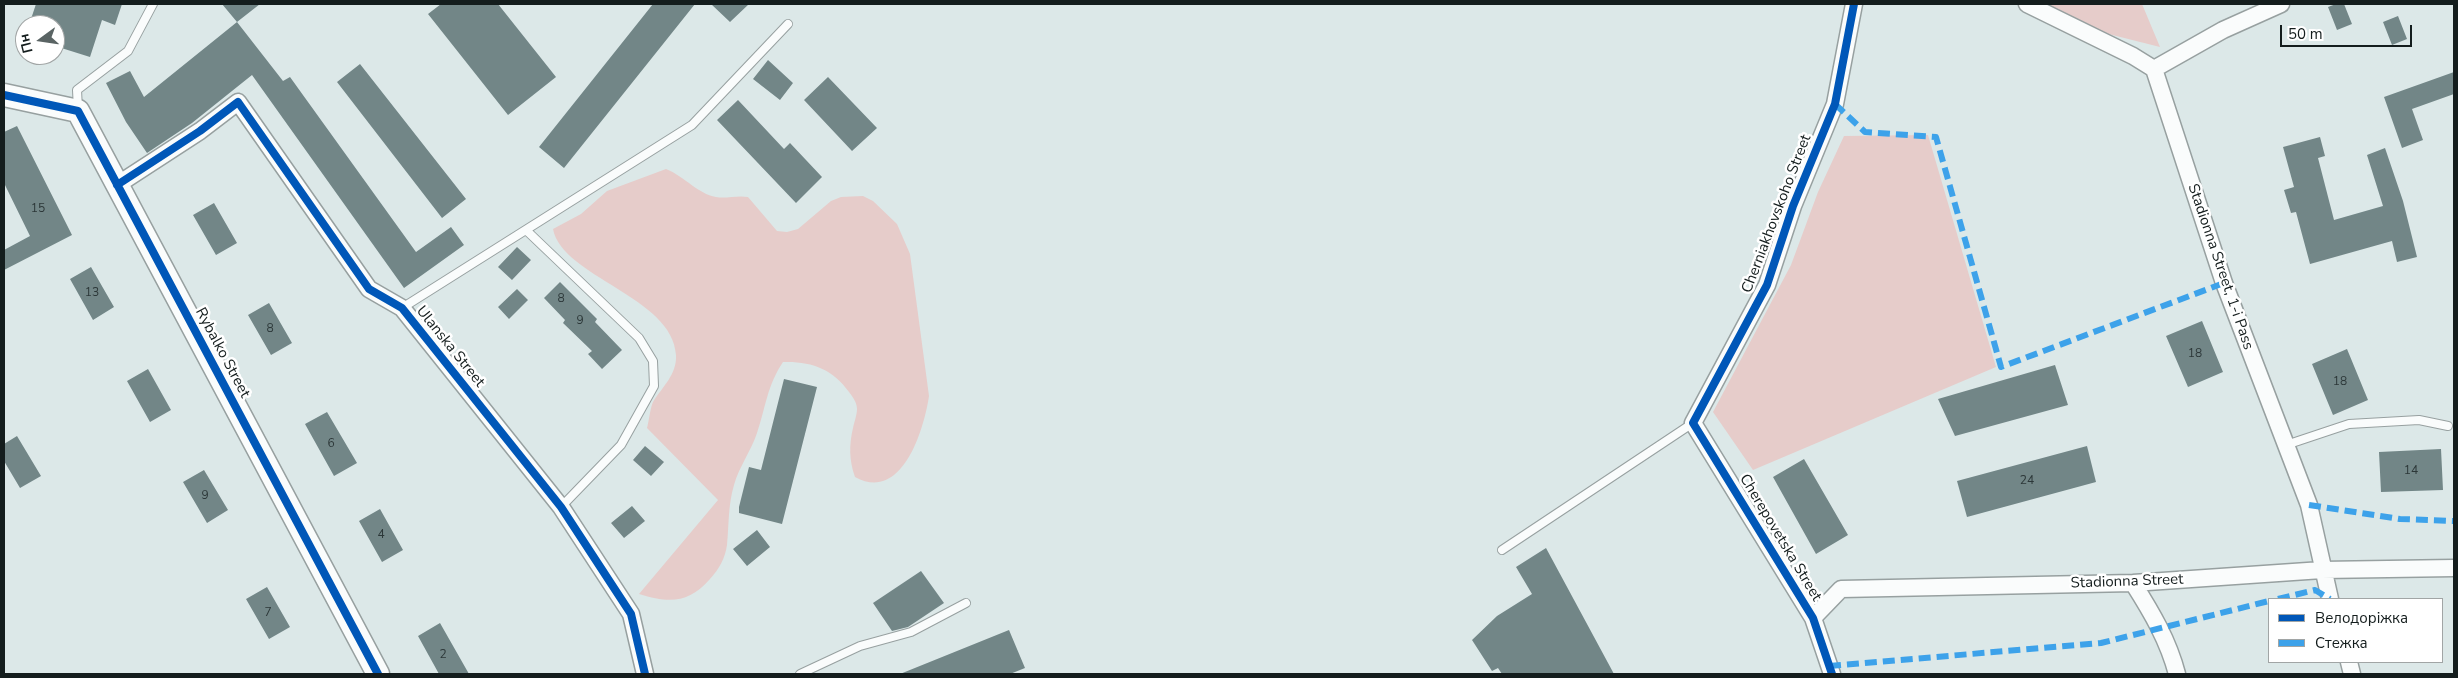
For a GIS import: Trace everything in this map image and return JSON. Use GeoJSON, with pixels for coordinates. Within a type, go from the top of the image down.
{"type":"FeatureCollection","features":[{"type":"Feature","properties":{"kind":"street","name":"Cherniakhovskoho Street"},"geometry":{"type":"LineString","coordinates":[[1693,423],[1767,285],[1793,206],[1836,104],[1854,4]]}},
{"type":"Feature","properties":{"kind":"street"},"geometry":{"type":"LineString","coordinates":[[2027,4],[2133,56],[2154,69],[2223,30],[2281,4]]}},
{"type":"Feature","properties":{"kind":"street","name":"Stadionna Street, 1-i Pass"},"geometry":{"type":"LineString","coordinates":[[2154,69],[2224,282],[2308,505],[2330,598]]}},
{"type":"Feature","properties":{"kind":"street"},"geometry":{"type":"LineString","coordinates":[[4,95],[78,111]]}},
{"type":"Feature","properties":{"kind":"street","name":"Ulanska Street"},"geometry":{"type":"LineString","coordinates":[[117,185],[200,131],[238,102],[369,289],[402,308],[561,507],[630,614],[645,674]]}},
{"type":"Feature","properties":{"kind":"street","name":"Rybalko Street"},"geometry":{"type":"LineString","coordinates":[[78,111],[378,674]]}},
{"type":"Feature","properties":{"kind":"street","name":"Cherepovetska Street"},"geometry":{"type":"LineString","coordinates":[[1693,423],[1812,618],[1832,674]]}},
{"type":"Feature","properties":{"kind":"street","name":"Stadionna Street"},"geometry":{"type":"LineString","coordinates":[[1812,618],[1841,589],[2133,583],[2322,570],[2454,568]]}},
{"type":"Feature","properties":{"kind":"street"},"geometry":{"type":"LineString","coordinates":[[2133,583],[2157,620],[2171,649],[2177,674]]}},
{"type":"Feature","properties":{"kind":"lane"},"geometry":{"type":"LineString","coordinates":[[78,111],[76,90],[128,51],[153,4]]}},
{"type":"Feature","properties":{"kind":"lane"},"geometry":{"type":"LineString","coordinates":[[402,308],[692,125],[788,24]]}},
{"type":"Feature","properties":{"kind":"lane"},"geometry":{"type":"LineString","coordinates":[[526,230],[639,338],[652,361],[654,386],[621,445],[561,507]]}},
{"type":"Feature","properties":{"kind":"lane"},"geometry":{"type":"LineString","coordinates":[[2286,445],[2349,424],[2419,420],[2448,426]]}},
{"type":"Feature","properties":{"kind":"lane"},"geometry":{"type":"LineString","coordinates":[[1502,550],[1693,423]]}},
{"type":"Feature","properties":{"kind":"lane"},"geometry":{"type":"LineString","coordinates":[[800,674],[860,646],[911,632],[966,602]]}},
{"type":"Feature","properties":{"kind":"shaded area"},"geometry":{"type":"Polygon","coordinates":[[[2021,4],[2142,4],[2160,47],[2045,18],[2021,4]]]}},
{"type":"Feature","properties":{"kind":"shaded area"},"geometry":{"type":"Polygon","coordinates":[[[1928,135],[1996,367],[1753,470],[1713,412],[1791,265],[1818,192],[1844,136],[1928,135]]]}},
{"type":"Feature","properties":{"kind":"shaded area"},"geometry":{"type":"Polygon","coordinates":[[[666,169],[709,195],[748,197],[777,231],[787,232],[798,229],[831,201],[841,197],[863,196],[873,201],[897,224],[910,254],[929,396],[922,427],[908,459],[898,472],[886,480],[871,482],[855,477],[853,471],[850,446],[857,409],[856,402],[843,384],[828,372],[812,365],[783,362],[773,379],[757,433],[734,485],[727,545],[721,564],[710,579],[694,593],[686,597],[669,600],[639,594],[718,500],[647,428],[653,402],[672,375],[676,362],[676,355],[670,335],[657,318],[638,302],[576,261],[561,246],[553,229],[581,214],[607,191],[666,169]]]}},
{"type":"Feature","properties":{"kind":"building"},"geometry":{"type":"Polygon","coordinates":[[[36,4],[122,4],[115,25],[102,20],[90,57],[65,49],[65,15],[32,15],[36,4]]]}},
{"type":"Feature","properties":{"kind":"building"},"geometry":{"type":"Polygon","coordinates":[[[222,4],[260,4],[237,22],[222,4]]]}},
{"type":"Feature","properties":{"kind":"building"},"geometry":{"type":"Polygon","coordinates":[[[441,4],[498,4],[556,77],[508,115],[428,14],[441,4]]]}},
{"type":"Feature","properties":{"kind":"building"},"geometry":{"type":"Polygon","coordinates":[[[653,4],[695,4],[564,168],[539,147],[653,4]]]}},
{"type":"Feature","properties":{"kind":"building"},"geometry":{"type":"Polygon","coordinates":[[[711,4],[749,4],[730,22],[711,4]]]}},
{"type":"Feature","properties":{"kind":"building"},"geometry":{"type":"Polygon","coordinates":[[[2344,4],[2352,24],[2337,30],[2328,7],[2344,4]]]}},
{"type":"Feature","properties":{"kind":"building"},"geometry":{"type":"Polygon","coordinates":[[[2398,16],[2407,39],[2392,45],[2383,22],[2398,16]]]}},
{"type":"Feature","properties":{"kind":"building"},"geometry":{"type":"Polygon","coordinates":[[[237,22],[283,81],[290,77],[416,252],[451,227],[464,245],[404,288],[252,75],[192,123],[147,153],[126,122],[106,83],[130,71],[144,97],[237,22]]]}},
{"type":"Feature","properties":{"kind":"building"},"geometry":{"type":"Polygon","coordinates":[[[768,60],[793,83],[780,100],[753,79],[768,60]]]}},
{"type":"Feature","properties":{"kind":"building"},"geometry":{"type":"Polygon","coordinates":[[[360,64],[466,199],[442,218],[337,82],[360,64]]]}},
{"type":"Feature","properties":{"kind":"building"},"geometry":{"type":"Polygon","coordinates":[[[2454,72],[2454,94],[2412,109],[2423,140],[2402,148],[2384,97],[2454,72]]]}},
{"type":"Feature","properties":{"kind":"building"},"geometry":{"type":"Polygon","coordinates":[[[828,77],[877,128],[852,151],[804,100],[828,77]]]}},
{"type":"Feature","properties":{"kind":"building"},"geometry":{"type":"Polygon","coordinates":[[[738,100],[784,149],[790,143],[822,177],[796,203],[717,120],[738,100]]]}},
{"type":"Feature","properties":{"kind":"building"},"geometry":{"type":"Polygon","coordinates":[[[17,126],[72,235],[4,270],[4,250],[30,236],[4,183],[4,132],[17,126]]]}},
{"type":"Feature","properties":{"kind":"building"},"geometry":{"type":"Polygon","coordinates":[[[2320,137],[2325,156],[2318,158],[2334,220],[2383,206],[2367,155],[2385,148],[2403,201],[2417,257],[2397,262],[2392,241],[2310,264],[2296,212],[2291,213],[2284,190],[2294,187],[2283,147],[2320,137]]]}},
{"type":"Feature","properties":{"kind":"building"},"geometry":{"type":"Polygon","coordinates":[[[214,203],[237,243],[216,255],[193,215],[214,203]]]}},
{"type":"Feature","properties":{"kind":"building"},"geometry":{"type":"Polygon","coordinates":[[[517,247],[531,260],[512,280],[498,267],[517,247]]]}},
{"type":"Feature","properties":{"kind":"building"},"geometry":{"type":"Polygon","coordinates":[[[91,267],[114,307],[93,320],[70,279],[91,267]]]}},
{"type":"Feature","properties":{"kind":"building"},"geometry":{"type":"Polygon","coordinates":[[[560,282],[597,319],[595,322],[622,350],[602,369],[588,354],[592,351],[563,323],[565,320],[544,298],[560,282]]]}},
{"type":"Feature","properties":{"kind":"building"},"geometry":{"type":"Polygon","coordinates":[[[517,289],[528,300],[509,319],[498,307],[517,289]]]}},
{"type":"Feature","properties":{"kind":"building"},"geometry":{"type":"Polygon","coordinates":[[[269,303],[292,343],[271,355],[248,315],[269,303]]]}},
{"type":"Feature","properties":{"kind":"building"},"geometry":{"type":"Polygon","coordinates":[[[2202,321],[2223,372],[2188,387],[2166,336],[2202,321]]]}},
{"type":"Feature","properties":{"kind":"building"},"geometry":{"type":"Polygon","coordinates":[[[2347,349],[2368,400],[2333,415],[2312,364],[2347,349]]]}},
{"type":"Feature","properties":{"kind":"building"},"geometry":{"type":"Polygon","coordinates":[[[2055,365],[2068,405],[1955,436],[1938,399],[2055,365]]]}},
{"type":"Feature","properties":{"kind":"building"},"geometry":{"type":"Polygon","coordinates":[[[148,369],[171,410],[150,422],[127,381],[148,369]]]}},
{"type":"Feature","properties":{"kind":"building"},"geometry":{"type":"Polygon","coordinates":[[[784,379],[817,387],[782,524],[739,513],[739,507],[749,467],[761,470],[784,379]]]}},
{"type":"Feature","properties":{"kind":"building"},"geometry":{"type":"Polygon","coordinates":[[[327,412],[357,463],[334,476],[305,424],[327,412]]]}},
{"type":"Feature","properties":{"kind":"building"},"geometry":{"type":"Polygon","coordinates":[[[17,436],[41,476],[20,488],[4,461],[4,444],[17,436]]]}},
{"type":"Feature","properties":{"kind":"building"},"geometry":{"type":"Polygon","coordinates":[[[645,446],[664,462],[651,476],[633,460],[645,446]]]}},
{"type":"Feature","properties":{"kind":"building"},"geometry":{"type":"Polygon","coordinates":[[[2087,446],[2096,482],[1967,517],[1957,481],[2087,446]]]}},
{"type":"Feature","properties":{"kind":"building"},"geometry":{"type":"Polygon","coordinates":[[[2441,449],[2443,490],[2381,492],[2379,452],[2441,449]]]}},
{"type":"Feature","properties":{"kind":"building"},"geometry":{"type":"Polygon","coordinates":[[[1804,459],[1848,535],[1816,554],[1773,477],[1804,459]]]}},
{"type":"Feature","properties":{"kind":"building"},"geometry":{"type":"Polygon","coordinates":[[[204,470],[228,510],[207,523],[183,482],[204,470]]]}},
{"type":"Feature","properties":{"kind":"building"},"geometry":{"type":"Polygon","coordinates":[[[632,506],[645,521],[624,538],[611,523],[632,506]]]}},
{"type":"Feature","properties":{"kind":"building"},"geometry":{"type":"Polygon","coordinates":[[[380,509],[403,550],[382,562],[359,521],[380,509]]]}},
{"type":"Feature","properties":{"kind":"building"},"geometry":{"type":"Polygon","coordinates":[[[757,530],[770,547],[747,566],[733,549],[757,530]]]}},
{"type":"Feature","properties":{"kind":"building"},"geometry":{"type":"Polygon","coordinates":[[[1546,548],[1614,674],[1502,674],[1498,668],[1492,671],[1472,640],[1497,616],[1532,594],[1516,567],[1546,548]]]}},
{"type":"Feature","properties":{"kind":"building"},"geometry":{"type":"Polygon","coordinates":[[[921,571],[944,603],[908,627],[892,631],[873,603],[921,571]]]}},
{"type":"Feature","properties":{"kind":"building"},"geometry":{"type":"Polygon","coordinates":[[[267,587],[290,627],[269,639],[246,599],[267,587]]]}},
{"type":"Feature","properties":{"kind":"building"},"geometry":{"type":"Polygon","coordinates":[[[440,623],[469,674],[439,674],[418,636],[440,623]]]}},
{"type":"Feature","properties":{"kind":"building"},"geometry":{"type":"Polygon","coordinates":[[[1009,630],[1025,668],[1010,674],[900,674],[1009,630]]]}},
{"type":"Feature","properties":{"kind":"marked path"},"geometry":{"type":"LineString","coordinates":[[1835,104],[1865,132],[1936,137],[2001,367],[2224,283]]}},
{"type":"Feature","properties":{"kind":"marked path"},"geometry":{"type":"LineString","coordinates":[[2309,505],[2400,519],[2454,521]]}},
{"type":"Feature","properties":{"kind":"marked path"},"geometry":{"type":"LineString","coordinates":[[2282,598],[2315,590],[2328,598]]}},
{"type":"Feature","properties":{"kind":"marked path"},"geometry":{"type":"LineString","coordinates":[[1829,666],[2101,643],[2268,601]]}},
{"type":"Feature","properties":{"kind":"cycle path"},"geometry":{"type":"LineString","coordinates":[[1832,674],[1813,618],[1693,423],[1767,285],[1793,206],[1835,104],[1854,4]]}},
{"type":"Feature","properties":{"kind":"cycle path"},"geometry":{"type":"LineString","coordinates":[[4,95],[78,111],[378,674]]}},
{"type":"Feature","properties":{"kind":"cycle path"},"geometry":{"type":"LineString","coordinates":[[117,185],[200,131],[238,102],[369,289],[402,308],[561,507],[631,614],[645,674]]}}]}
